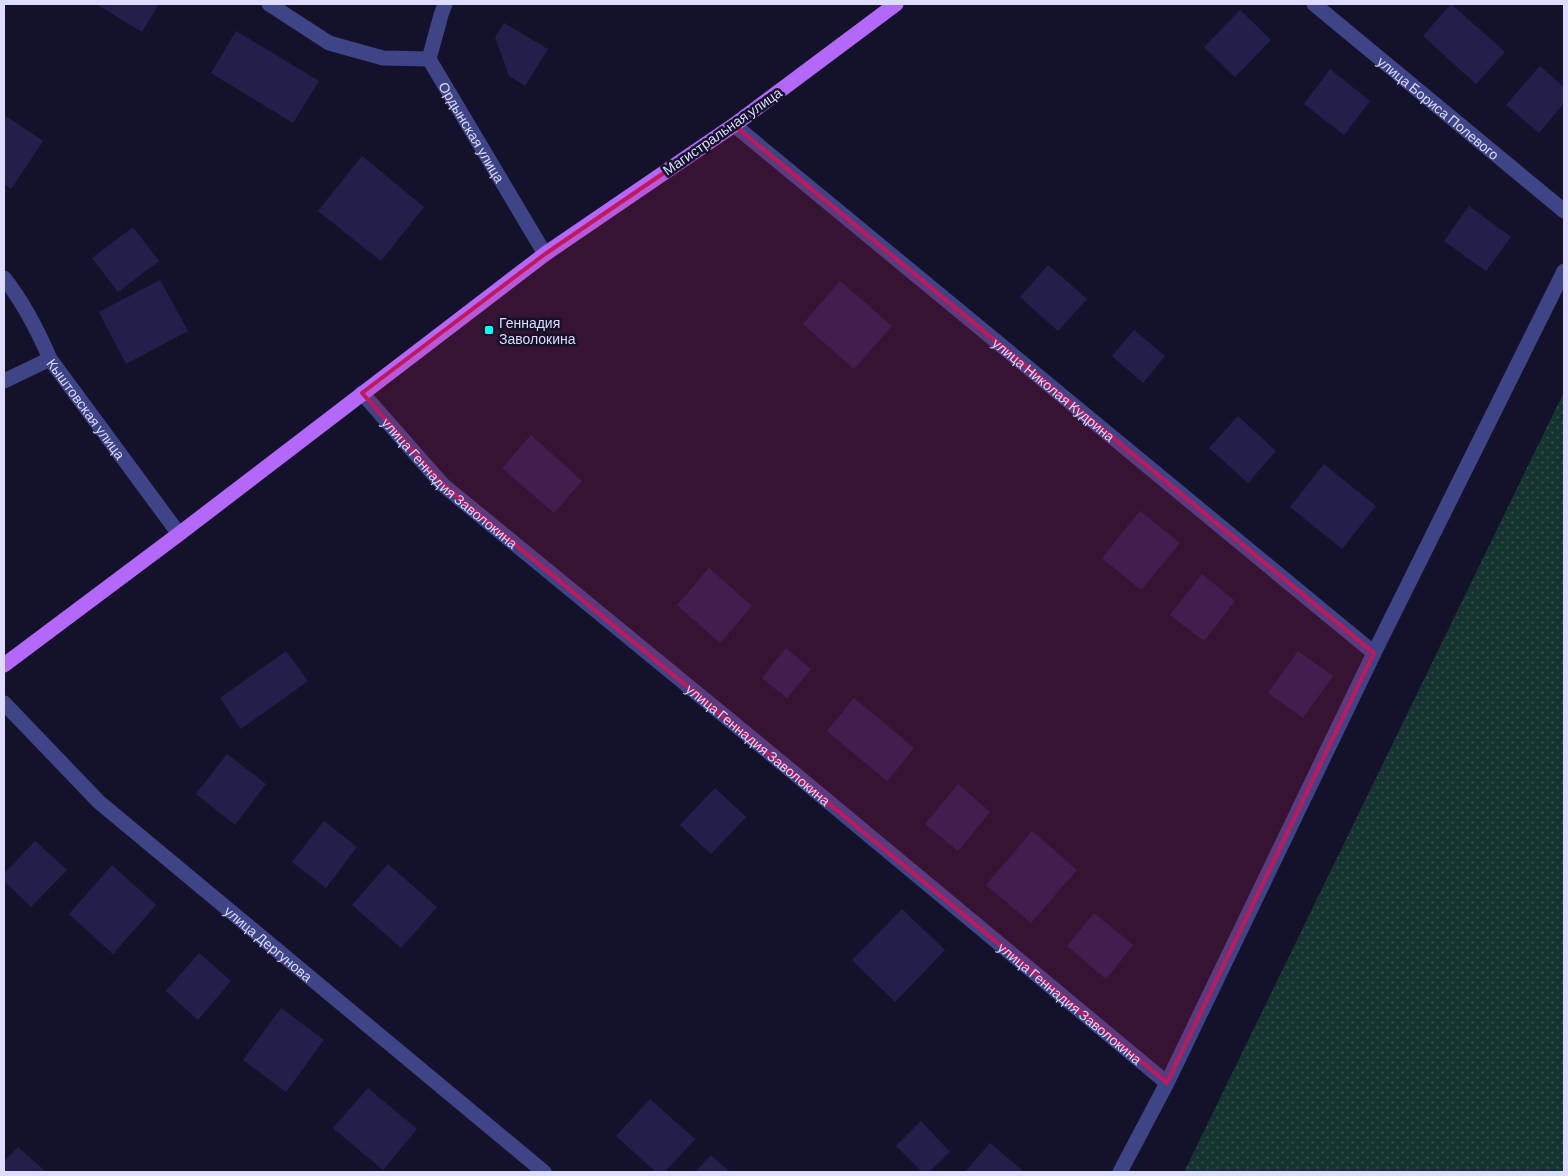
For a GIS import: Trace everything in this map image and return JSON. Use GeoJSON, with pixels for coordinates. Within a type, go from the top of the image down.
{"type":"FeatureCollection","features":[{"type":"Feature","properties":{"kind":"main road","name":"Магистральная улица"},"geometry":{"type":"LineString","coordinates":[[4,665],[179,534],[362,393],[415,355],[545,254],[734,125],[896,4]]}},
{"type":"Feature","properties":{"kind":"street"},"geometry":{"type":"LineString","coordinates":[[269,4],[329,43],[383,58],[429,59],[441,15],[446,4]]}},
{"type":"Feature","properties":{"kind":"street","name":"улица Бориса Полевого"},"geometry":{"type":"LineString","coordinates":[[1314,4],[1564,211]]}},
{"type":"Feature","properties":{"kind":"street","name":"Ордынская улица"},"geometry":{"type":"LineString","coordinates":[[429,59],[545,254]]}},
{"type":"Feature","properties":{"kind":"street","name":"улица Николая Кудрина"},"geometry":{"type":"LineString","coordinates":[[734,125],[1374,653]]}},
{"type":"Feature","properties":{"kind":"street"},"geometry":{"type":"LineString","coordinates":[[1120,1172],[1167,1084],[1374,653],[1564,271]]}},
{"type":"Feature","properties":{"kind":"street","name":"Кыштовская улица"},"geometry":{"type":"LineString","coordinates":[[4,278],[20,300],[50,359],[179,534]]}},
{"type":"Feature","properties":{"kind":"street"},"geometry":{"type":"LineString","coordinates":[[4,381],[50,359]]}},
{"type":"Feature","properties":{"kind":"street","name":"улица Геннадия Заволокина"},"geometry":{"type":"LineString","coordinates":[[362,393],[443,486],[771,754],[1167,1084]]}},
{"type":"Feature","properties":{"kind":"street","name":"улица Дергунова"},"geometry":{"type":"LineString","coordinates":[[4,703],[99,802],[544,1172]]}},
{"type":"Feature","properties":{"kind":"highlighted area"},"geometry":{"type":"Polygon","coordinates":[[[734,125],[1374,653],[1167,1083],[443,485],[362,393],[545,254],[734,125]]]}},
{"type":"Feature","properties":{"kind":"green space"},"geometry":{"type":"Polygon","coordinates":[[[1564,392],[1564,1172],[1184,1172],[1564,392]]]}},
{"type":"Feature","properties":{"kind":"building"},"geometry":{"type":"Polygon","coordinates":[[[99,4],[159,4],[142,32],[99,4]]]}},
{"type":"Feature","properties":{"kind":"building"},"geometry":{"type":"Polygon","coordinates":[[[1451,4],[1505,52],[1476,84],[1423,36],[1451,4]]]}},
{"type":"Feature","properties":{"kind":"building"},"geometry":{"type":"Polygon","coordinates":[[[1240,10],[1271,40],[1235,77],[1204,47],[1240,10]]]}},
{"type":"Feature","properties":{"kind":"building"},"geometry":{"type":"Polygon","coordinates":[[[504,23],[548,49],[525,86],[509,76],[495,37],[504,23]]]}},
{"type":"Feature","properties":{"kind":"building"},"geometry":{"type":"Polygon","coordinates":[[[236,31],[319,81],[293,123],[211,73],[236,31]]]}},
{"type":"Feature","properties":{"kind":"building"},"geometry":{"type":"Polygon","coordinates":[[[1540,66],[1564,87],[1564,103],[1539,133],[1506,105],[1540,66]]]}},
{"type":"Feature","properties":{"kind":"building"},"geometry":{"type":"Polygon","coordinates":[[[1330,69],[1370,101],[1344,135],[1304,104],[1330,69]]]}},
{"type":"Feature","properties":{"kind":"building"},"geometry":{"type":"Polygon","coordinates":[[[4,115],[43,141],[11,189],[4,184],[4,115]]]}},
{"type":"Feature","properties":{"kind":"building"},"geometry":{"type":"Polygon","coordinates":[[[362,156],[424,207],[381,261],[318,211],[362,156]]]}},
{"type":"Feature","properties":{"kind":"building"},"geometry":{"type":"Polygon","coordinates":[[[1469,206],[1511,237],[1486,271],[1444,241],[1469,206]]]}},
{"type":"Feature","properties":{"kind":"building"},"geometry":{"type":"Polygon","coordinates":[[[133,227],[159,261],[118,292],[92,258],[133,227]]]}},
{"type":"Feature","properties":{"kind":"building"},"geometry":{"type":"Polygon","coordinates":[[[1048,265],[1087,299],[1058,331],[1020,297],[1048,265]]]}},
{"type":"Feature","properties":{"kind":"building"},"geometry":{"type":"Polygon","coordinates":[[[160,280],[188,331],[126,364],[99,312],[160,280]]]}},
{"type":"Feature","properties":{"kind":"building"},"geometry":{"type":"Polygon","coordinates":[[[840,281],[892,326],[854,369],[803,324],[840,281]]]}},
{"type":"Feature","properties":{"kind":"building"},"geometry":{"type":"Polygon","coordinates":[[[1134,330],[1165,356],[1143,383],[1112,356],[1134,330]]]}},
{"type":"Feature","properties":{"kind":"building"},"geometry":{"type":"Polygon","coordinates":[[[1238,416],[1276,451],[1248,483],[1209,448],[1238,416]]]}},
{"type":"Feature","properties":{"kind":"building"},"geometry":{"type":"Polygon","coordinates":[[[531,435],[582,481],[554,513],[502,468],[531,435]]]}},
{"type":"Feature","properties":{"kind":"building"},"geometry":{"type":"Polygon","coordinates":[[[1324,464],[1376,506],[1342,549],[1290,507],[1324,464]]]}},
{"type":"Feature","properties":{"kind":"building"},"geometry":{"type":"Polygon","coordinates":[[[1140,511],[1180,543],[1141,590],[1102,558],[1140,511]]]}},
{"type":"Feature","properties":{"kind":"building"},"geometry":{"type":"Polygon","coordinates":[[[709,568],[752,606],[720,643],[677,605],[709,568]]]}},
{"type":"Feature","properties":{"kind":"building"},"geometry":{"type":"Polygon","coordinates":[[[1202,574],[1235,601],[1204,641],[1170,615],[1202,574]]]}},
{"type":"Feature","properties":{"kind":"building"},"geometry":{"type":"Polygon","coordinates":[[[786,648],[811,669],[787,698],[762,678],[786,648]]]}},
{"type":"Feature","properties":{"kind":"building"},"geometry":{"type":"Polygon","coordinates":[[[286,651],[308,681],[241,729],[220,698],[286,651]]]}},
{"type":"Feature","properties":{"kind":"building"},"geometry":{"type":"Polygon","coordinates":[[[1298,651],[1333,676],[1303,718],[1268,693],[1298,651]]]}},
{"type":"Feature","properties":{"kind":"building"},"geometry":{"type":"Polygon","coordinates":[[[854,698],[914,748],[887,781],[827,731],[854,698]]]}},
{"type":"Feature","properties":{"kind":"building"},"geometry":{"type":"Polygon","coordinates":[[[227,754],[266,784],[235,825],[196,794],[227,754]]]}},
{"type":"Feature","properties":{"kind":"building"},"geometry":{"type":"Polygon","coordinates":[[[958,784],[990,812],[958,851],[925,824],[958,784]]]}},
{"type":"Feature","properties":{"kind":"building"},"geometry":{"type":"Polygon","coordinates":[[[715,788],[746,817],[711,854],[680,825],[715,788]]]}},
{"type":"Feature","properties":{"kind":"building"},"geometry":{"type":"Polygon","coordinates":[[[324,821],[357,847],[326,888],[292,862],[324,821]]]}},
{"type":"Feature","properties":{"kind":"building"},"geometry":{"type":"Polygon","coordinates":[[[1032,831],[1077,870],[1031,923],[986,885],[1032,831]]]}},
{"type":"Feature","properties":{"kind":"building"},"geometry":{"type":"Polygon","coordinates":[[[35,841],[67,870],[31,907],[4,881],[4,874],[35,841]]]}},
{"type":"Feature","properties":{"kind":"building"},"geometry":{"type":"Polygon","coordinates":[[[388,864],[437,907],[401,948],[352,905],[388,864]]]}},
{"type":"Feature","properties":{"kind":"building"},"geometry":{"type":"Polygon","coordinates":[[[112,865],[156,905],[113,954],[69,914],[112,865]]]}},
{"type":"Feature","properties":{"kind":"building"},"geometry":{"type":"Polygon","coordinates":[[[902,909],[945,950],[895,1002],[852,960],[902,909]]]}},
{"type":"Feature","properties":{"kind":"building"},"geometry":{"type":"Polygon","coordinates":[[[1094,913],[1133,945],[1106,979],[1067,946],[1094,913]]]}},
{"type":"Feature","properties":{"kind":"building"},"geometry":{"type":"Polygon","coordinates":[[[199,953],[231,981],[198,1020],[166,991],[199,953]]]}},
{"type":"Feature","properties":{"kind":"building"},"geometry":{"type":"Polygon","coordinates":[[[281,1008],[324,1040],[286,1092],[243,1060],[281,1008]]]}},
{"type":"Feature","properties":{"kind":"building"},"geometry":{"type":"Polygon","coordinates":[[[368,1088],[417,1129],[383,1170],[333,1128],[368,1088]]]}},
{"type":"Feature","properties":{"kind":"building"},"geometry":{"type":"Polygon","coordinates":[[[650,1099],[695,1139],[665,1172],[656,1172],[616,1136],[650,1099]]]}},
{"type":"Feature","properties":{"kind":"building"},"geometry":{"type":"Polygon","coordinates":[[[921,1121],[950,1152],[929,1172],[922,1172],[896,1146],[921,1121]]]}},
{"type":"Feature","properties":{"kind":"building"},"geometry":{"type":"Polygon","coordinates":[[[990,1143],[1023,1171],[965,1172],[990,1143]]]}},
{"type":"Feature","properties":{"kind":"building"},"geometry":{"type":"Polygon","coordinates":[[[18,1147],[46,1172],[4,1172],[4,1162],[18,1147]]]}},
{"type":"Feature","properties":{"kind":"building"},"geometry":{"type":"Polygon","coordinates":[[[711,1155],[730,1172],[695,1172],[711,1155]]]}},
{"type":"Feature","properties":{"kind":"place","name":"Геннадия Заволокина"},"geometry":{"type":"Point","coordinates":[489,330]}}]}
